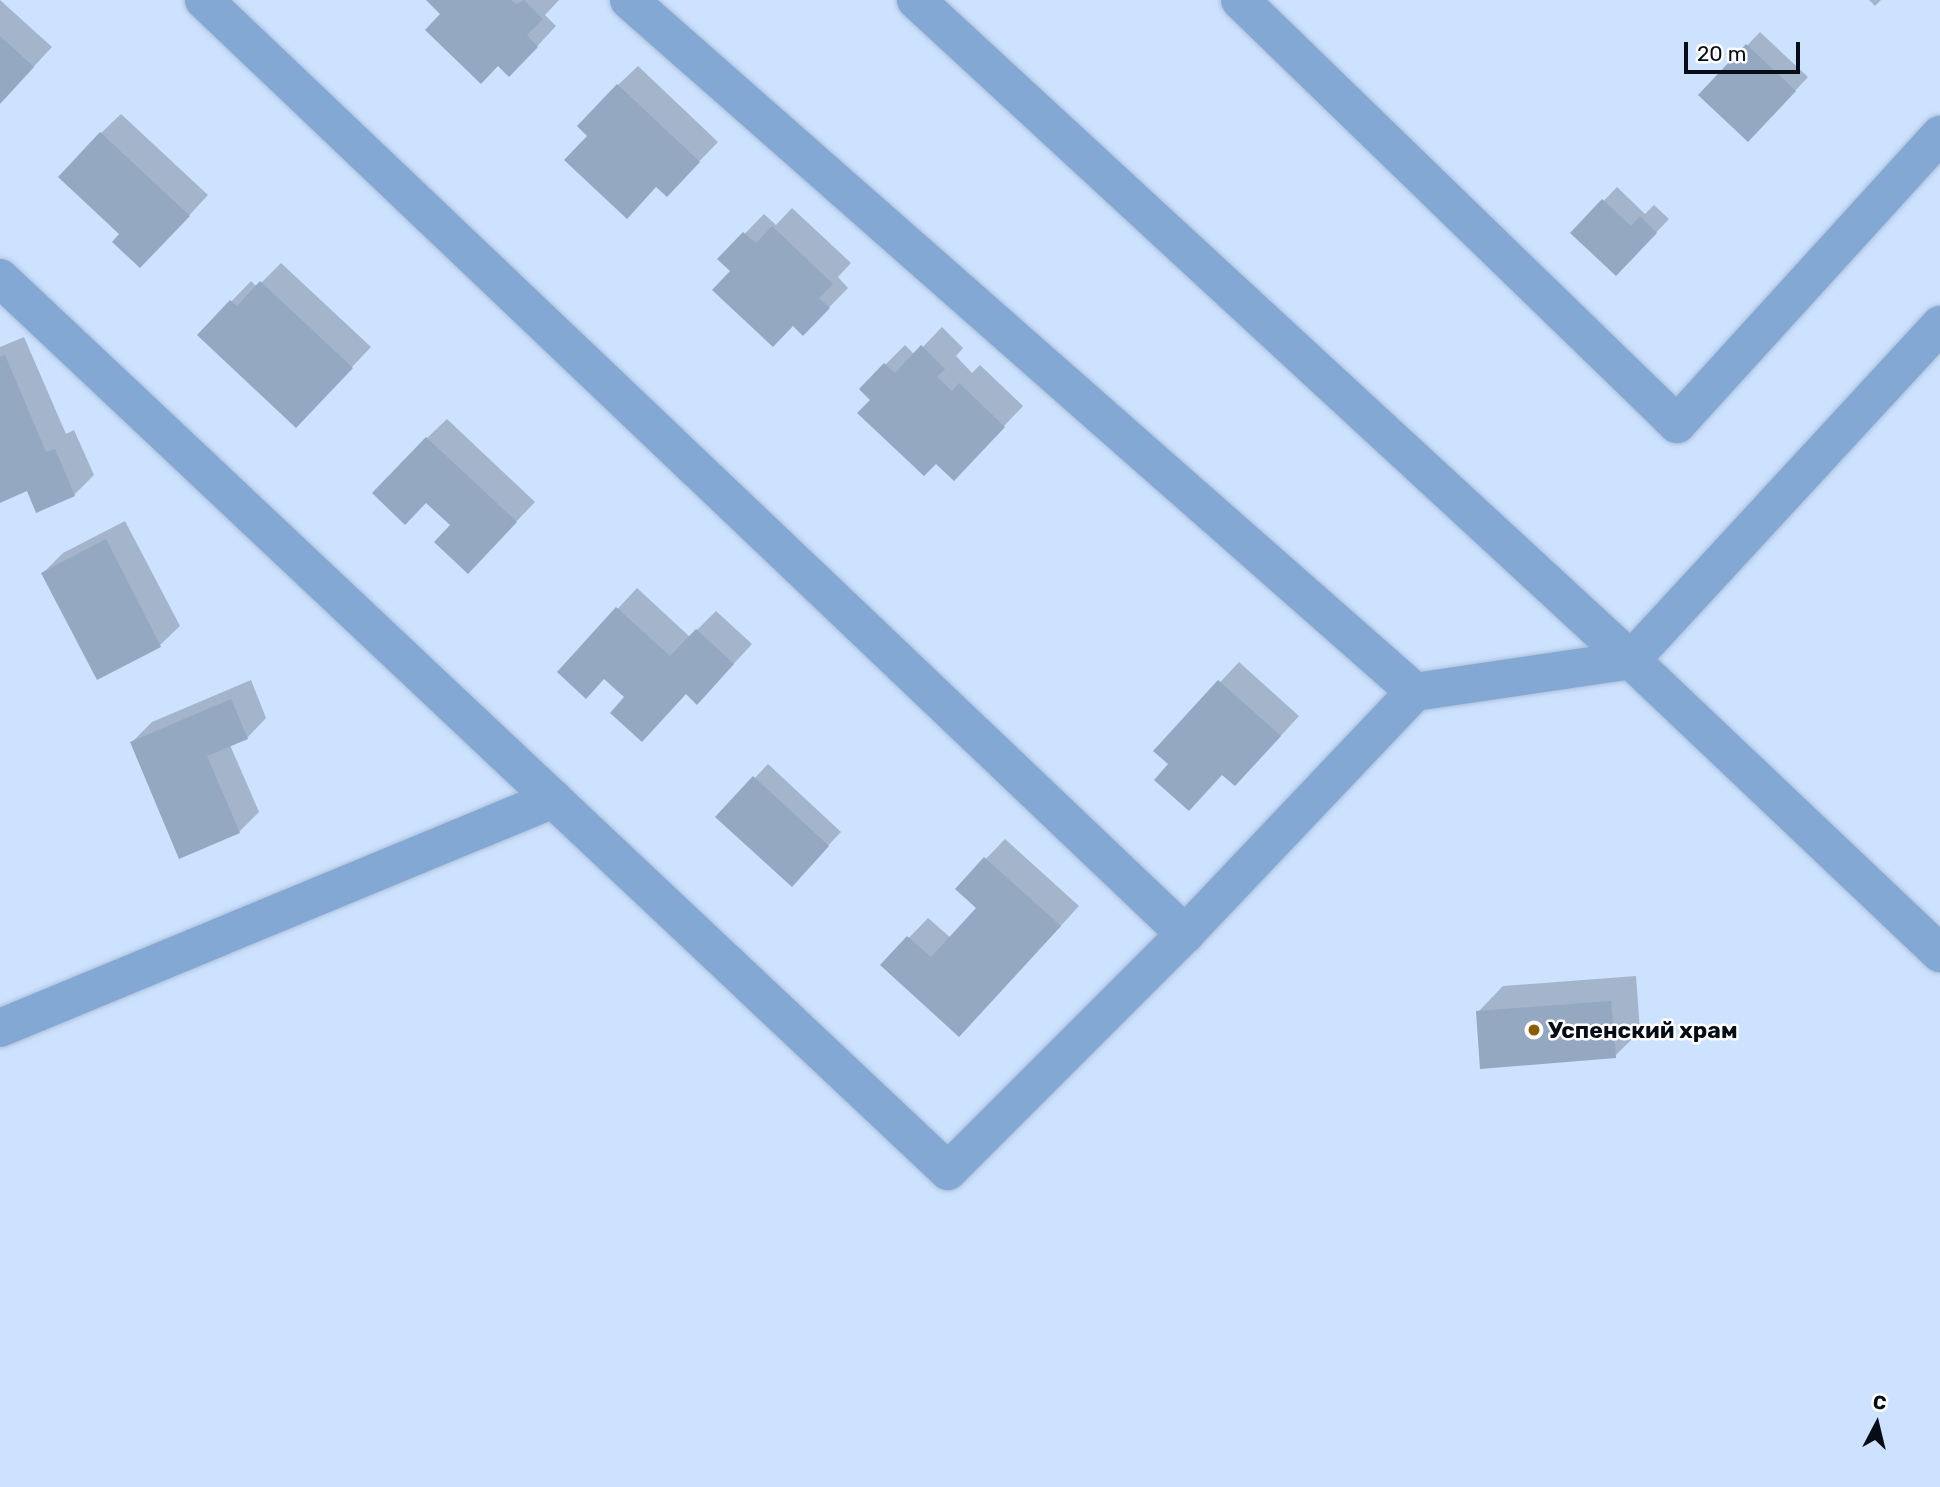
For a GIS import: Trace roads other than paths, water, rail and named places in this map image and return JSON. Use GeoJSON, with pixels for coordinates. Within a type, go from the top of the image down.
{"type":"FeatureCollection","features":[{"type":"Feature","properties":{"kind":"street"},"geometry":{"type":"LineString","coordinates":[[204,0],[1185,934]]}},
{"type":"Feature","properties":{"kind":"street"},"geometry":{"type":"LineString","coordinates":[[629,0],[1415,692]]}},
{"type":"Feature","properties":{"kind":"street"},"geometry":{"type":"LineString","coordinates":[[916,0],[1631,660],[1940,953]]}},
{"type":"Feature","properties":{"kind":"street"},"geometry":{"type":"LineString","coordinates":[[1240,0],[1677,424],[1940,135]]}},
{"type":"Feature","properties":{"kind":"street"},"geometry":{"type":"LineString","coordinates":[[0,278],[948,1171],[1185,934],[1415,692],[1631,660],[1940,325]]}},
{"type":"Feature","properties":{"kind":"street"},"geometry":{"type":"LineString","coordinates":[[0,1028],[553,799]]}},
{"type":"Feature","properties":{"kind":"place","name":"Успенский храм"},"geometry":{"type":"Point","coordinates":[1534,1030]}}]}
